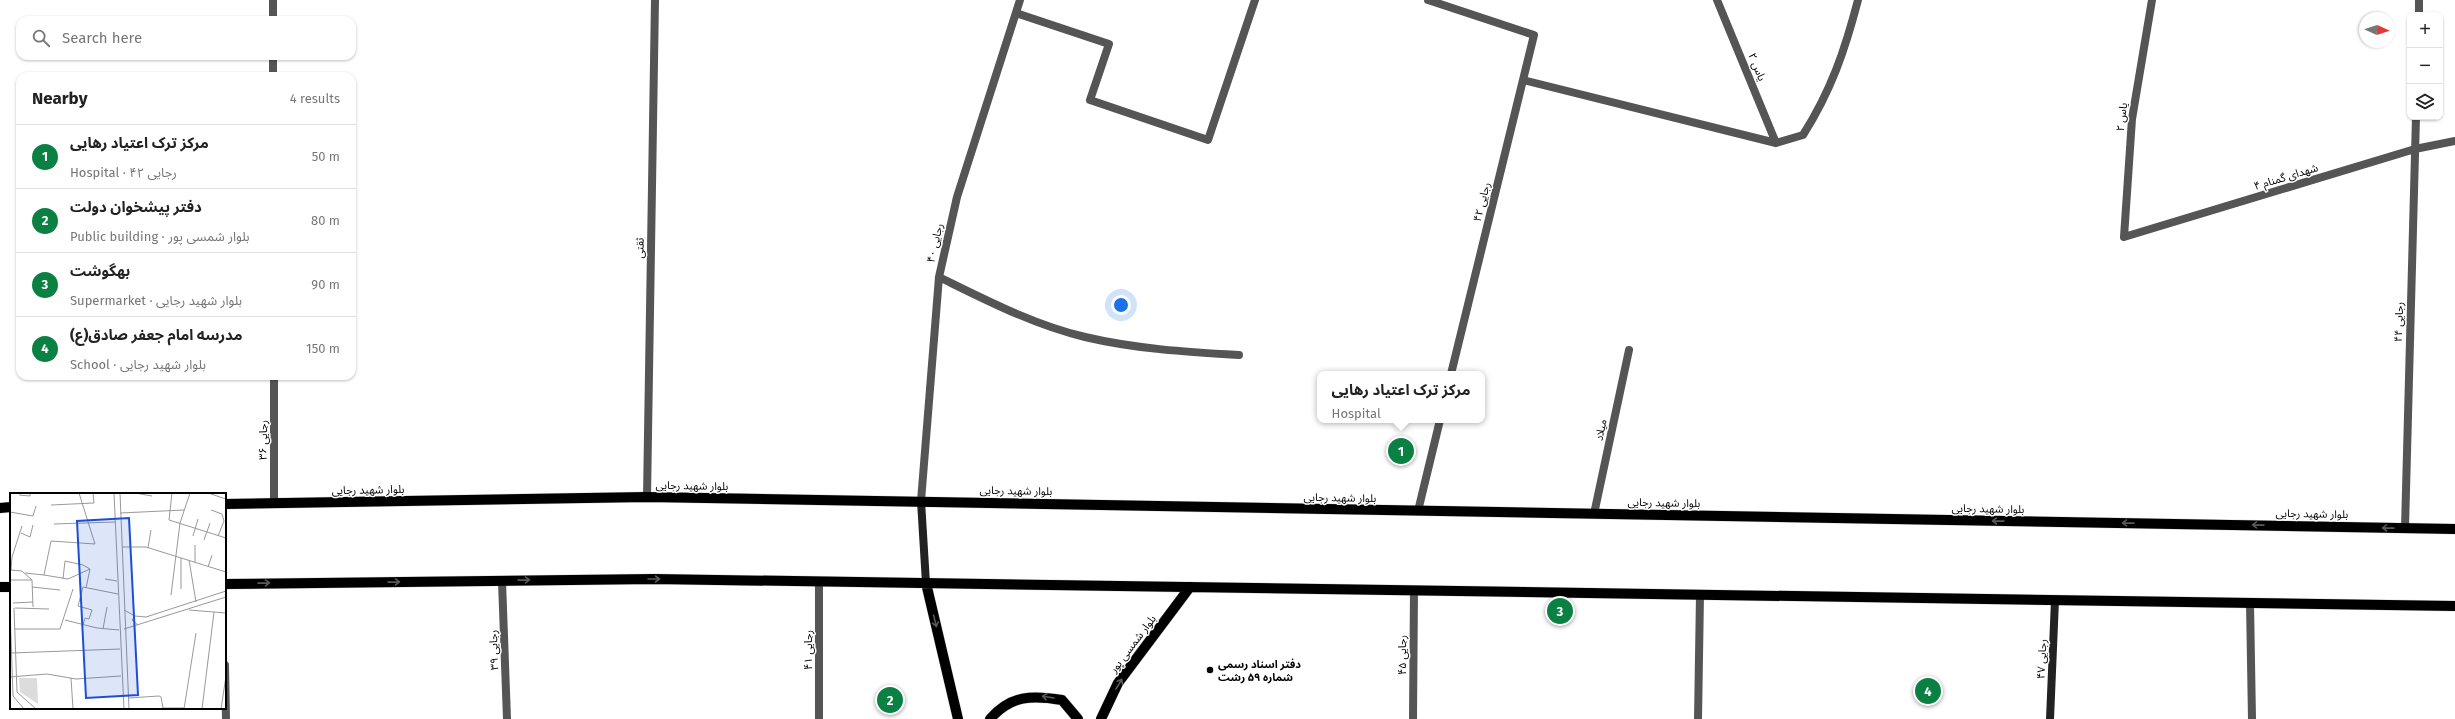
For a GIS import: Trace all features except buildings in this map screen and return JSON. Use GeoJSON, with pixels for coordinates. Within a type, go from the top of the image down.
{"type":"FeatureCollection","features":[{"type":"Feature","properties":{"kind":"main road","name":"بلوار شهید رجایی"},"geometry":{"type":"LineString","coordinates":[[226,504],[647,497],[2455,529]]}},
{"type":"Feature","properties":{"kind":"main road"},"geometry":{"type":"LineString","coordinates":[[0,508],[10,507]]}},
{"type":"Feature","properties":{"kind":"main road"},"geometry":{"type":"LineString","coordinates":[[226,584],[654,579],[2455,606]]}},
{"type":"Feature","properties":{"kind":"main road"},"geometry":{"type":"LineString","coordinates":[[926,583],[958,719]]}},
{"type":"Feature","properties":{"kind":"main road","name":"بلوار شمسی پور"},"geometry":{"type":"LineString","coordinates":[[1101,719],[1118,683],[1190,587]]}},
{"type":"Feature","properties":{"kind":"main road"},"geometry":{"type":"LineString","coordinates":[[990,719],[1002,706],[1037,696],[1062,700],[1078,719]]}},
{"type":"Feature","properties":{"kind":"street"},"geometry":{"type":"LineString","coordinates":[[273,0],[273,16]]}},
{"type":"Feature","properties":{"kind":"street","name":"ثقتی"},"geometry":{"type":"LineString","coordinates":[[647,497],[655,0]]}},
{"type":"Feature","properties":{"kind":"street","name":"رجایی ۴۰"},"geometry":{"type":"LineString","coordinates":[[921,501],[939,277],[957,197],[1020,0]]}},
{"type":"Feature","properties":{"kind":"street"},"geometry":{"type":"LineString","coordinates":[[1016,13],[1109,44],[1090,100],[1208,140],[1255,0]]}},
{"type":"Feature","properties":{"kind":"street","name":"رجایی ۴۲"},"geometry":{"type":"LineString","coordinates":[[1428,0],[1534,35],[1452,371]]}},
{"type":"Feature","properties":{"kind":"street","name":"یاس ۲"},"geometry":{"type":"LineString","coordinates":[[1717,0],[1776,143]]}},
{"type":"Feature","properties":{"kind":"street"},"geometry":{"type":"LineString","coordinates":[[1523,80],[1776,143],[1803,135],[1822,106],[1844,51],[1858,0]]}},
{"type":"Feature","properties":{"kind":"street","name":"یاس ۲"},"geometry":{"type":"LineString","coordinates":[[2124,237],[2132,119],[2152,0]]}},
{"type":"Feature","properties":{"kind":"street"},"geometry":{"type":"LineString","coordinates":[[2419,0],[2419,12]]}},
{"type":"Feature","properties":{"kind":"street"},"geometry":{"type":"LineString","coordinates":[[273,60],[273,72]]}},
{"type":"Feature","properties":{"kind":"street","name":"رجایی ۴۴"},"geometry":{"type":"LineString","coordinates":[[2404,528],[2416,120]]}},
{"type":"Feature","properties":{"kind":"street","name":"شهدای گمنام ۴"},"geometry":{"type":"LineString","coordinates":[[2124,237],[2415,149],[2455,141]]}},
{"type":"Feature","properties":{"kind":"street"},"geometry":{"type":"LineString","coordinates":[[939,277],[1010,312],[1084,337],[1161,351],[1239,355]]}},
{"type":"Feature","properties":{"kind":"street","name":"میلاد"},"geometry":{"type":"LineString","coordinates":[[1594,514],[1629,350]]}},
{"type":"Feature","properties":{"kind":"street","name":"رجایی ۳۶"},"geometry":{"type":"LineString","coordinates":[[274,380],[274,503]]}},
{"type":"Feature","properties":{"kind":"street"},"geometry":{"type":"LineString","coordinates":[[1418,511],[1439,423]]}},
{"type":"Feature","properties":{"kind":"street"},"geometry":{"type":"LineString","coordinates":[[921,501],[926,583]]}},
{"type":"Feature","properties":{"kind":"street","name":"رجایی ۳۹"},"geometry":{"type":"LineString","coordinates":[[502,581],[507,719]]}},
{"type":"Feature","properties":{"kind":"street","name":"رجایی ۴۱"},"geometry":{"type":"LineString","coordinates":[[819,581],[819,719]]}},
{"type":"Feature","properties":{"kind":"street","name":"رجایی ۴۵"},"geometry":{"type":"LineString","coordinates":[[1413,719],[1414,590]]}},
{"type":"Feature","properties":{"kind":"street"},"geometry":{"type":"LineString","coordinates":[[1698,719],[1700,594]]}},
{"type":"Feature","properties":{"kind":"street","name":"رجایی ۴۷"},"geometry":{"type":"LineString","coordinates":[[2050,719],[2055,600]]}},
{"type":"Feature","properties":{"kind":"street"},"geometry":{"type":"LineString","coordinates":[[2250,603],[2252,719]]}},
{"type":"Feature","properties":{"kind":"street"},"geometry":{"type":"LineString","coordinates":[[226,709],[226,719]]}},
{"type":"Feature","properties":{"kind":"place","name":"مرکز ترک اعتیاد رهایی"},"geometry":{"type":"Point","coordinates":[1401,451]}},
{"type":"Feature","properties":{"kind":"place","name":"بهگوشت"},"geometry":{"type":"Point","coordinates":[1560,611]}},
{"type":"Feature","properties":{"kind":"place","name":"دفتر اسناد رسمی شماره ۵۹ رشت"},"geometry":{"type":"Point","coordinates":[1210,670]}},
{"type":"Feature","properties":{"kind":"place","name":"مدرسه امام جعفر صادق(ع)"},"geometry":{"type":"Point","coordinates":[1928,691]}},
{"type":"Feature","properties":{"kind":"place","name":"دفتر پیشخوان دولت"},"geometry":{"type":"Point","coordinates":[890,700]}}]}
